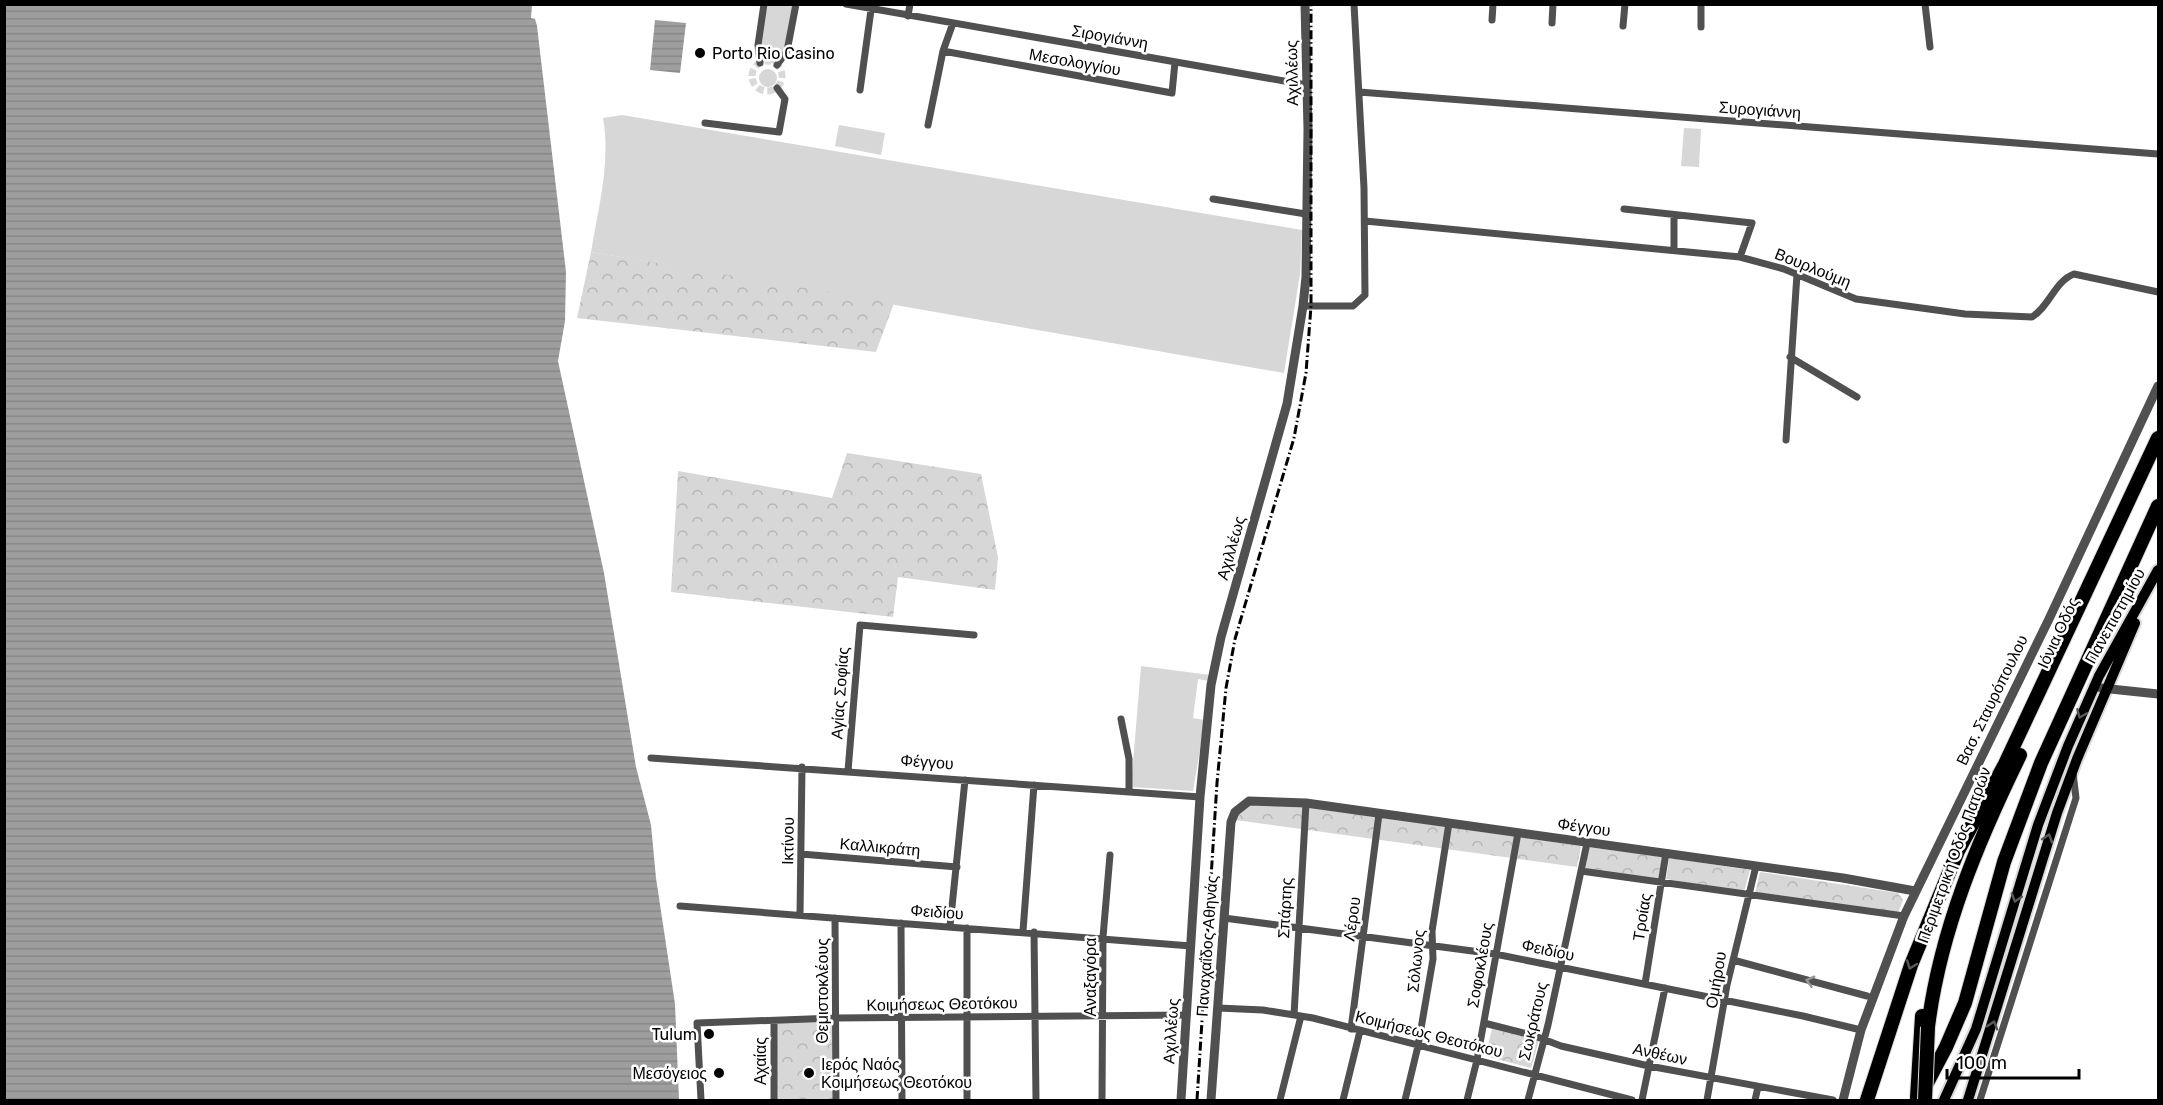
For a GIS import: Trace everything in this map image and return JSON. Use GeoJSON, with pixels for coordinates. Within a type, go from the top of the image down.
{"type":"FeatureCollection","features":[{"type":"Feature","properties":{"kind":"highway","name":"Ιόνια Οδός"},"geometry":{"type":"LineString","coordinates":[[2005,764],[2158,438]]}},
{"type":"Feature","properties":{"kind":"highway","name":"Ιόνια Οδός"},"geometry":{"type":"LineString","coordinates":[[1989,823],[2158,457]]}},
{"type":"Feature","properties":{"kind":"highway"},"geometry":{"type":"LineString","coordinates":[[1917,1101],[1946,1047],[1965,1003],[2004,862],[2041,764],[2158,506]]}},
{"type":"Feature","properties":{"kind":"highway","name":"Περιμετρική Οδός Πατρών"},"geometry":{"type":"LineString","coordinates":[[1925,1101],[1924,1001],[1944,922],[2005,764]]}},
{"type":"Feature","properties":{"kind":"highway"},"geometry":{"type":"LineString","coordinates":[[1866,1101],[1921,939],[1958,851],[2005,764]]}},
{"type":"Feature","properties":{"kind":"highway","name":"Περιμετρική Οδός Πατρών"},"geometry":{"type":"LineString","coordinates":[[1917,1101],[1924,1027],[1950,923],[1989,823]]}},
{"type":"Feature","properties":{"kind":"main road","name":"Πανεπιστημίου"},"geometry":{"type":"LineString","coordinates":[[1944,1101],[1976,1029],[2042,815],[2093,688],[2158,569]]}},
{"type":"Feature","properties":{"kind":"main road","name":"Πανεπιστημίου"},"geometry":{"type":"LineString","coordinates":[[1968,1101],[2041,860],[2072,770],[2158,569]]}},
{"type":"Feature","properties":{"kind":"street"},"geometry":{"type":"LineString","coordinates":[[760,63],[758,45],[764,4]]}},
{"type":"Feature","properties":{"kind":"street"},"geometry":{"type":"LineString","coordinates":[[777,65],[787,51],[796,4]]}},
{"type":"Feature","properties":{"kind":"street","name":"Σιρογιάννη"},"geometry":{"type":"LineString","coordinates":[[846,4],[1306,85]]}},
{"type":"Feature","properties":{"kind":"street"},"geometry":{"type":"LineString","coordinates":[[908,16],[910,4]]}},
{"type":"Feature","properties":{"kind":"street","name":"Αχιλλέως"},"geometry":{"type":"LineString","coordinates":[[1181,1101],[1200,797],[1214,665],[1287,404],[1303,306],[1306,214],[1305,4]]}},
{"type":"Feature","properties":{"kind":"street"},"geometry":{"type":"LineString","coordinates":[[1303,306],[1353,306],[1364,298],[1365,221],[1354,4]]}},
{"type":"Feature","properties":{"kind":"street"},"geometry":{"type":"LineString","coordinates":[[1492,20],[1493,4]]}},
{"type":"Feature","properties":{"kind":"street"},"geometry":{"type":"LineString","coordinates":[[1552,23],[1553,4]]}},
{"type":"Feature","properties":{"kind":"street"},"geometry":{"type":"LineString","coordinates":[[1623,26],[1625,4]]}},
{"type":"Feature","properties":{"kind":"street"},"geometry":{"type":"LineString","coordinates":[[1701,4],[1701,27]]}},
{"type":"Feature","properties":{"kind":"street"},"geometry":{"type":"LineString","coordinates":[[1925,4],[1930,46]]}},
{"type":"Feature","properties":{"kind":"street"},"geometry":{"type":"LineString","coordinates":[[860,90],[871,10]]}},
{"type":"Feature","properties":{"kind":"street"},"geometry":{"type":"LineString","coordinates":[[928,124],[943,51],[952,23]]}},
{"type":"Feature","properties":{"kind":"street","name":"Μεσολογγίου"},"geometry":{"type":"LineString","coordinates":[[943,51],[1172,93],[1175,62]]}},
{"type":"Feature","properties":{"kind":"street"},"geometry":{"type":"LineString","coordinates":[[705,123],[779,132],[785,99],[777,88]]}},
{"type":"Feature","properties":{"kind":"street","name":"Συρογιάννη"},"geometry":{"type":"LineString","coordinates":[[1359,92],[2158,154]]}},
{"type":"Feature","properties":{"kind":"street"},"geometry":{"type":"LineString","coordinates":[[1213,199],[1306,214]]}},
{"type":"Feature","properties":{"kind":"street"},"geometry":{"type":"LineString","coordinates":[[1624,209],[1752,223],[1740,257]]}},
{"type":"Feature","properties":{"kind":"street"},"geometry":{"type":"LineString","coordinates":[[1674,215],[1674,250]]}},
{"type":"Feature","properties":{"kind":"street","name":"Βουρλούμη"},"geometry":{"type":"LineString","coordinates":[[1365,221],[1740,257],[1797,274],[1856,299],[1965,314],[2024,318],[2039,312],[2066,279],[2074,274],[2158,292]]}},
{"type":"Feature","properties":{"kind":"street"},"geometry":{"type":"LineString","coordinates":[[1786,440],[1797,274]]}},
{"type":"Feature","properties":{"kind":"street"},"geometry":{"type":"LineString","coordinates":[[1791,357],[1857,397]]}},
{"type":"Feature","properties":{"kind":"street","name":"Βασ. Σταυρόπουλου"},"geometry":{"type":"LineString","coordinates":[[1843,1101],[1862,1030],[1915,891],[2054,609],[2158,386]]}},
{"type":"Feature","properties":{"kind":"street","name":"Αγίας Σοφίας"},"geometry":{"type":"LineString","coordinates":[[848,771],[860,625],[974,635]]}},
{"type":"Feature","properties":{"kind":"street"},"geometry":{"type":"LineString","coordinates":[[2093,688],[2158,694]]}},
{"type":"Feature","properties":{"kind":"street"},"geometry":{"type":"LineString","coordinates":[[1121,719],[1129,759],[1129,792]]}},
{"type":"Feature","properties":{"kind":"street","name":"Φέγγου"},"geometry":{"type":"LineString","coordinates":[[651,758],[1200,797]]}},
{"type":"Feature","properties":{"kind":"street","name":"Ικτίνου"},"geometry":{"type":"LineString","coordinates":[[800,915],[802,767]]}},
{"type":"Feature","properties":{"kind":"street"},"geometry":{"type":"LineString","coordinates":[[1980,1101],[2076,798],[2076,784],[2072,770]]}},
{"type":"Feature","properties":{"kind":"street"},"geometry":{"type":"LineString","coordinates":[[950,926],[965,780]]}},
{"type":"Feature","properties":{"kind":"street"},"geometry":{"type":"LineString","coordinates":[[1023,931],[1034,785]]}},
{"type":"Feature","properties":{"kind":"street","name":"Φέγγου"},"geometry":{"type":"LineString","coordinates":[[1249,801],[1306,803],[1756,866],[1915,891]]}},
{"type":"Feature","properties":{"kind":"street","name":"Παναχαΐδος Αθηνάς"},"geometry":{"type":"LineString","coordinates":[[1211,1101],[1231,819],[1237,809],[1249,801]]}},
{"type":"Feature","properties":{"kind":"street","name":"Σπάρτης"},"geometry":{"type":"LineString","coordinates":[[1280,1101],[1297,1015],[1298,927],[1306,803]]}},
{"type":"Feature","properties":{"kind":"street","name":"Λέρου"},"geometry":{"type":"LineString","coordinates":[[1352,1029],[1379,814]]}},
{"type":"Feature","properties":{"kind":"street","name":"Σόλωνος"},"geometry":{"type":"LineString","coordinates":[[1405,1101],[1418,1046],[1433,958],[1432,945],[1449,823]]}},
{"type":"Feature","properties":{"kind":"street","name":"Σοφοκλέους"},"geometry":{"type":"LineString","coordinates":[[1467,1101],[1477,1060],[1518,833]]}},
{"type":"Feature","properties":{"kind":"street","name":"Σωκράτους"},"geometry":{"type":"LineString","coordinates":[[1528,1101],[1587,843]]}},
{"type":"Feature","properties":{"kind":"street","name":"Τροίας"},"geometry":{"type":"LineString","coordinates":[[1645,984],[1666,853]]}},
{"type":"Feature","properties":{"kind":"street","name":"Καλλικράτη"},"geometry":{"type":"LineString","coordinates":[[801,854],[957,867]]}},
{"type":"Feature","properties":{"kind":"street","name":"Αναξαγόρα"},"geometry":{"type":"LineString","coordinates":[[1102,1101],[1103,937],[1110,855]]}},
{"type":"Feature","properties":{"kind":"street","name":"Ομήρου"},"geometry":{"type":"LineString","coordinates":[[1707,1101],[1733,960],[1756,866]]}},
{"type":"Feature","properties":{"kind":"street"},"geometry":{"type":"LineString","coordinates":[[1581,871],[1904,916]]}},
{"type":"Feature","properties":{"kind":"street","name":"Φειδίου"},"geometry":{"type":"LineString","coordinates":[[680,906],[1103,937],[1191,946]]}},
{"type":"Feature","properties":{"kind":"street","name":"Θεμιστοκλέους"},"geometry":{"type":"LineString","coordinates":[[835,918],[836,1101]]}},
{"type":"Feature","properties":{"kind":"street","name":"Φειδίου"},"geometry":{"type":"LineString","coordinates":[[1224,918],[1495,954],[1862,1030]]}},
{"type":"Feature","properties":{"kind":"street"},"geometry":{"type":"LineString","coordinates":[[901,923],[902,1101]]}},
{"type":"Feature","properties":{"kind":"street"},"geometry":{"type":"LineString","coordinates":[[967,1101],[968,928]]}},
{"type":"Feature","properties":{"kind":"street"},"geometry":{"type":"LineString","coordinates":[[1034,932],[1033,1017],[1036,1101]]}},
{"type":"Feature","properties":{"kind":"street"},"geometry":{"type":"LineString","coordinates":[[1733,960],[1867,996]]}},
{"type":"Feature","properties":{"kind":"street"},"geometry":{"type":"LineString","coordinates":[[1642,1101],[1665,988]]}},
{"type":"Feature","properties":{"kind":"street","name":"Κοιμήσεως Θεοτόκου"},"geometry":{"type":"LineString","coordinates":[[1218,1008],[1297,1015],[1632,1101]]}},
{"type":"Feature","properties":{"kind":"street","name":"Κοιμήσεως Θεοτόκου"},"geometry":{"type":"LineString","coordinates":[[701,1101],[697,1023],[835,1018],[1187,1016]]}},
{"type":"Feature","properties":{"kind":"street","name":"Αχαίας"},"geometry":{"type":"LineString","coordinates":[[774,1021],[774,1101]]}},
{"type":"Feature","properties":{"kind":"street","name":"Ανθέων"},"geometry":{"type":"LineString","coordinates":[[1484,1023],[1649,1066],[1833,1101]]}},
{"type":"Feature","properties":{"kind":"street"},"geometry":{"type":"LineString","coordinates":[[1342,1101],[1360,1031]]}},
{"type":"Feature","properties":{"kind":"street"},"geometry":{"type":"LineString","coordinates":[[1755,1101],[1758,1087]]}},
{"type":"Feature","properties":{"kind":"street"},"geometry":{"type":"LineString","coordinates":[[1590,1101],[1592,1091]]}},
{"type":"Feature","properties":{"kind":"green space"},"geometry":{"type":"Polygon","coordinates":[[[764,5],[796,5],[792,31],[777,65],[768,62],[760,63],[758,45],[764,5]]]}},
{"type":"Feature","properties":{"kind":"green space"},"geometry":{"type":"Polygon","coordinates":[[[768,69],[774,72],[777,78],[774,84],[768,87],[762,84],[759,78],[762,72],[768,69]]]}},
{"type":"Feature","properties":{"kind":"green space"},"geometry":{"type":"Polygon","coordinates":[[[622,115],[1302,230],[1300,274],[1284,373],[591,252],[605,168],[603,118],[622,115]]]}},
{"type":"Feature","properties":{"kind":"green space"},"geometry":{"type":"Polygon","coordinates":[[[839,125],[885,133],[881,155],[835,146],[839,125]]]}},
{"type":"Feature","properties":{"kind":"green space"},"geometry":{"type":"Polygon","coordinates":[[[1684,128],[1701,129],[1699,167],[1681,166],[1684,128]]]}},
{"type":"Feature","properties":{"kind":"green space"},"geometry":{"type":"Polygon","coordinates":[[[591,252],[894,303],[876,352],[577,318],[591,252]]]}},
{"type":"Feature","properties":{"kind":"green space"},"geometry":{"type":"Polygon","coordinates":[[[847,453],[981,474],[998,557],[995,590],[898,577],[893,617],[671,592],[678,471],[832,498],[847,453]]]}},
{"type":"Feature","properties":{"kind":"green space"},"geometry":{"type":"Polygon","coordinates":[[[1141,666],[1210,675],[1209,681],[1198,679],[1193,718],[1205,720],[1193,791],[1131,787],[1141,666]]]}},
{"type":"Feature","properties":{"kind":"green space"},"geometry":{"type":"Polygon","coordinates":[[[1246,805],[1310,807],[1581,846],[1577,867],[1235,820],[1237,814],[1246,805]]]}},
{"type":"Feature","properties":{"kind":"green space"},"geometry":{"type":"Polygon","coordinates":[[[1589,847],[1662,857],[1659,879],[1585,869],[1589,847]]]}},
{"type":"Feature","properties":{"kind":"green space"},"geometry":{"type":"Polygon","coordinates":[[[1669,858],[1750,870],[1744,892],[1666,879],[1669,858]]]}},
{"type":"Feature","properties":{"kind":"green space"},"geometry":{"type":"Polygon","coordinates":[[[1760,872],[1898,893],[1903,900],[1898,913],[1755,893],[1760,872]]]}},
{"type":"Feature","properties":{"kind":"green space"},"geometry":{"type":"Polygon","coordinates":[[[835,1018],[836,1100],[774,1100],[774,1021],[835,1018]]]}},
{"type":"Feature","properties":{"kind":"green space"},"geometry":{"type":"Polygon","coordinates":[[[1492,1029],[1539,1040],[1531,1068],[1485,1056],[1492,1029]]]}},
{"type":"Feature","properties":{"kind":"shaded area"},"geometry":{"type":"Polygon","coordinates":[[[5,4],[532,5],[531,18],[535,19],[537,26],[566,272],[565,321],[558,361],[604,573],[636,767],[651,825],[656,878],[675,1004],[679,1100],[5,1100],[5,4]]]}},
{"type":"Feature","properties":{"kind":"shaded area"},"geometry":{"type":"Polygon","coordinates":[[[655,20],[686,23],[680,73],[650,70],[655,20]]]}},
{"type":"Feature","properties":{"kind":"tunnel"},"geometry":{"type":"LineString","coordinates":[[767,61],[778,65],[782,76],[778,87],[767,91],[756,87],[752,76],[756,65],[767,61]]}},
{"type":"Feature","properties":{"kind":"railway"},"geometry":{"type":"LineString","coordinates":[[1197,1100],[1217,783],[1226,688],[1235,639],[1294,438],[1306,373],[1311,306],[1311,4]]}},
{"type":"Feature","properties":{"kind":"place","name":"Porto Rio Casino"},"geometry":{"type":"Point","coordinates":[700,53]}},
{"type":"Feature","properties":{"kind":"place","name":"Tulum"},"geometry":{"type":"Point","coordinates":[709,1034]}},
{"type":"Feature","properties":{"kind":"place","name":"Μεσόγειος"},"geometry":{"type":"Point","coordinates":[719,1073]}},
{"type":"Feature","properties":{"kind":"place","name":"Ιερός Ναός Κοιμήσεως Θεοτόκου"},"geometry":{"type":"Point","coordinates":[809,1073]}}]}
